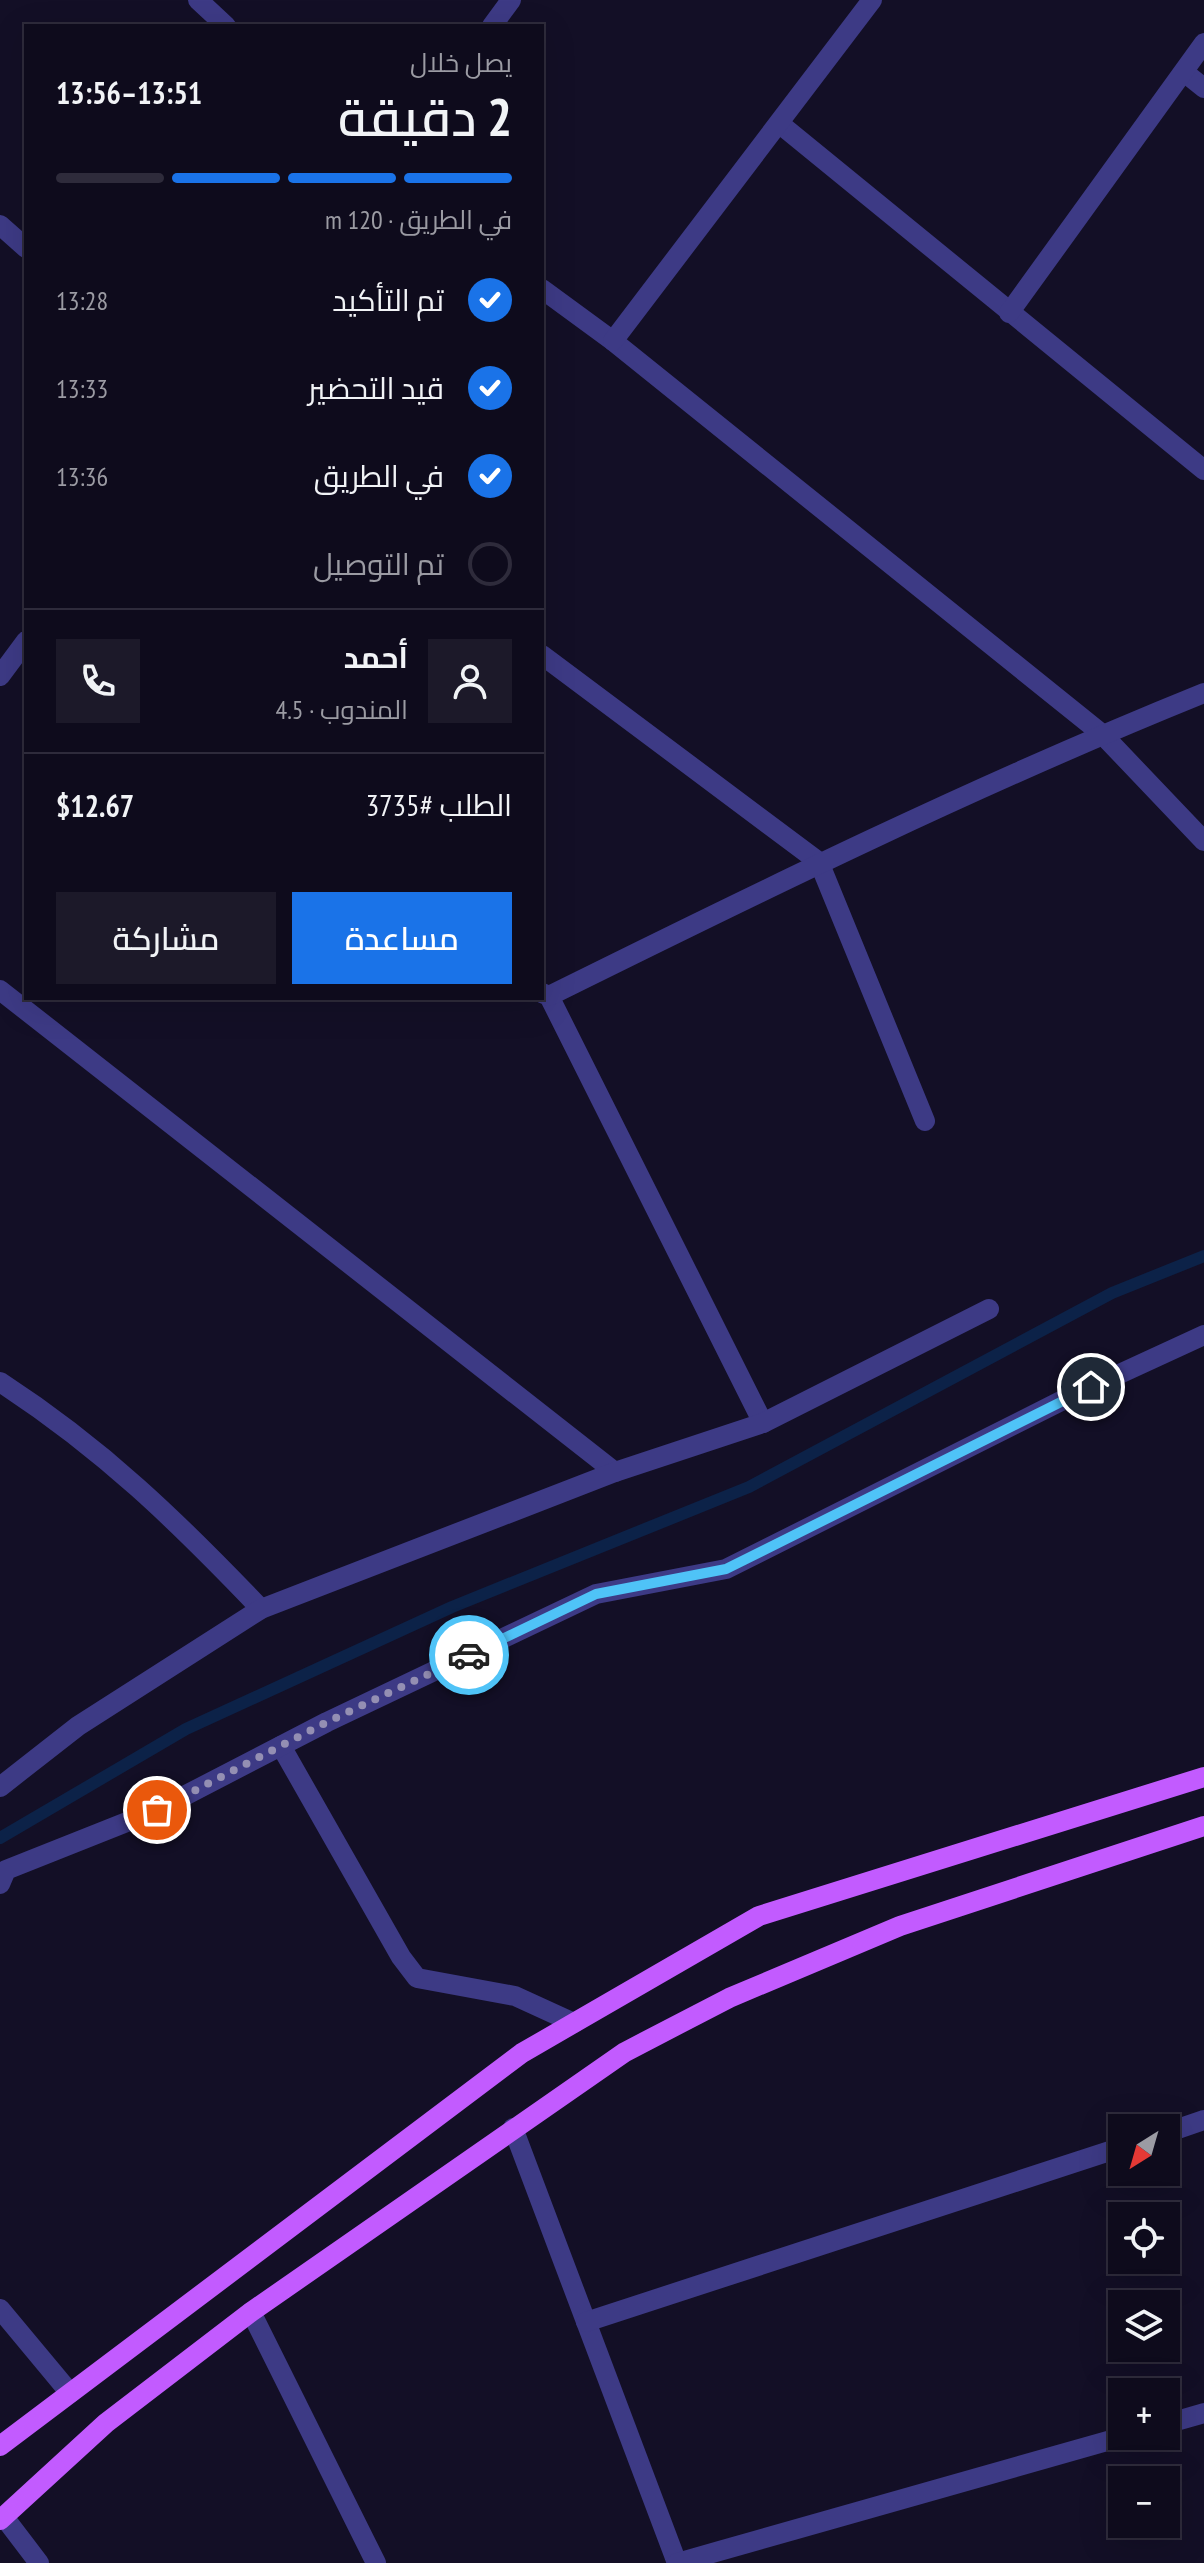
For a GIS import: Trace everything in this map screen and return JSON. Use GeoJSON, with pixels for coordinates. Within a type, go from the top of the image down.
{"type":"FeatureCollection","features":[{"type":"Feature","properties":{"kind":"main road"},"geometry":{"type":"LineString","coordinates":[[0,2446],[522,2053],[759,1916],[1204,1777]]}},
{"type":"Feature","properties":{"kind":"main road"},"geometry":{"type":"LineString","coordinates":[[2,2519],[106,2423],[251,2312],[625,2052],[729,1998],[900,1926],[1204,1826]]}},
{"type":"Feature","properties":{"kind":"street"},"geometry":{"type":"LineString","coordinates":[[198,0],[224,24]]}},
{"type":"Feature","properties":{"kind":"street"},"geometry":{"type":"LineString","coordinates":[[493,24],[511,0]]}},
{"type":"Feature","properties":{"kind":"street"},"geometry":{"type":"LineString","coordinates":[[613,341],[872,0]]}},
{"type":"Feature","properties":{"kind":"street"},"geometry":{"type":"LineString","coordinates":[[1009,313],[1204,43]]}},
{"type":"Feature","properties":{"kind":"street"},"geometry":{"type":"LineString","coordinates":[[1184,72],[1204,88]]}},
{"type":"Feature","properties":{"kind":"street"},"geometry":{"type":"LineString","coordinates":[[780,124],[1204,470]]}},
{"type":"Feature","properties":{"kind":"street"},"geometry":{"type":"LineString","coordinates":[[0,225],[24,246]]}},
{"type":"Feature","properties":{"kind":"street"},"geometry":{"type":"LineString","coordinates":[[544,290],[613,341],[1102,734],[1204,841]]}},
{"type":"Feature","properties":{"kind":"street"},"geometry":{"type":"LineString","coordinates":[[0,676],[24,644]]}},
{"type":"Feature","properties":{"kind":"street"},"geometry":{"type":"LineString","coordinates":[[544,656],[819,862],[925,1121]]}},
{"type":"Feature","properties":{"kind":"street"},"geometry":{"type":"LineString","coordinates":[[763,1423],[546,994],[819,862],[1102,734],[1204,693]]}},
{"type":"Feature","properties":{"kind":"street"},"geometry":{"type":"LineString","coordinates":[[0,990],[615,1472]]}},
{"type":"Feature","properties":{"kind":"street"},"geometry":{"type":"LineString","coordinates":[[0,1787],[78,1726],[261,1609],[615,1472],[763,1423],[989,1309]]}},
{"type":"Feature","properties":{"kind":"street"},"geometry":{"type":"LineString","coordinates":[[0,1884],[6,1870],[157,1810],[281,1746],[596,1594],[726,1569],[1063,1400],[1204,1335]]}},
{"type":"Feature","properties":{"kind":"street"},"geometry":{"type":"LineString","coordinates":[[0,1382],[64,1423],[172,1515],[261,1609]]}},
{"type":"Feature","properties":{"kind":"street"},"geometry":{"type":"LineString","coordinates":[[281,1746],[401,1957],[417,1978],[515,1996],[574,2023]]}},
{"type":"Feature","properties":{"kind":"street"},"geometry":{"type":"LineString","coordinates":[[1180,2128],[1204,2120]]}},
{"type":"Feature","properties":{"kind":"street"},"geometry":{"type":"LineString","coordinates":[[513,2128],[677,2563],[1108,2441]]}},
{"type":"Feature","properties":{"kind":"street"},"geometry":{"type":"LineString","coordinates":[[586,2322],[1108,2152]]}},
{"type":"Feature","properties":{"kind":"street"},"geometry":{"type":"LineString","coordinates":[[0,2309],[70,2393]]}},
{"type":"Feature","properties":{"kind":"street"},"geometry":{"type":"LineString","coordinates":[[251,2312],[376,2563]]}},
{"type":"Feature","properties":{"kind":"street"},"geometry":{"type":"LineString","coordinates":[[1180,2420],[1204,2413]]}},
{"type":"Feature","properties":{"kind":"street"},"geometry":{"type":"LineString","coordinates":[[2,2519],[39,2563]]}},
{"type":"Feature","properties":{"kind":"waterway"},"geometry":{"type":"LineString","coordinates":[[0,1838],[186,1729],[452,1607],[749,1487],[1112,1293],[1204,1256]]}},
{"type":"Feature","properties":{"kind":"way so far"},"geometry":{"type":"LineString","coordinates":[[157,1810],[327,1722],[469,1655]]}},
{"type":"Feature","properties":{"kind":"route"},"geometry":{"type":"LineString","coordinates":[[469,1655],[596,1594],[726,1569],[1091,1387]]}}]}
